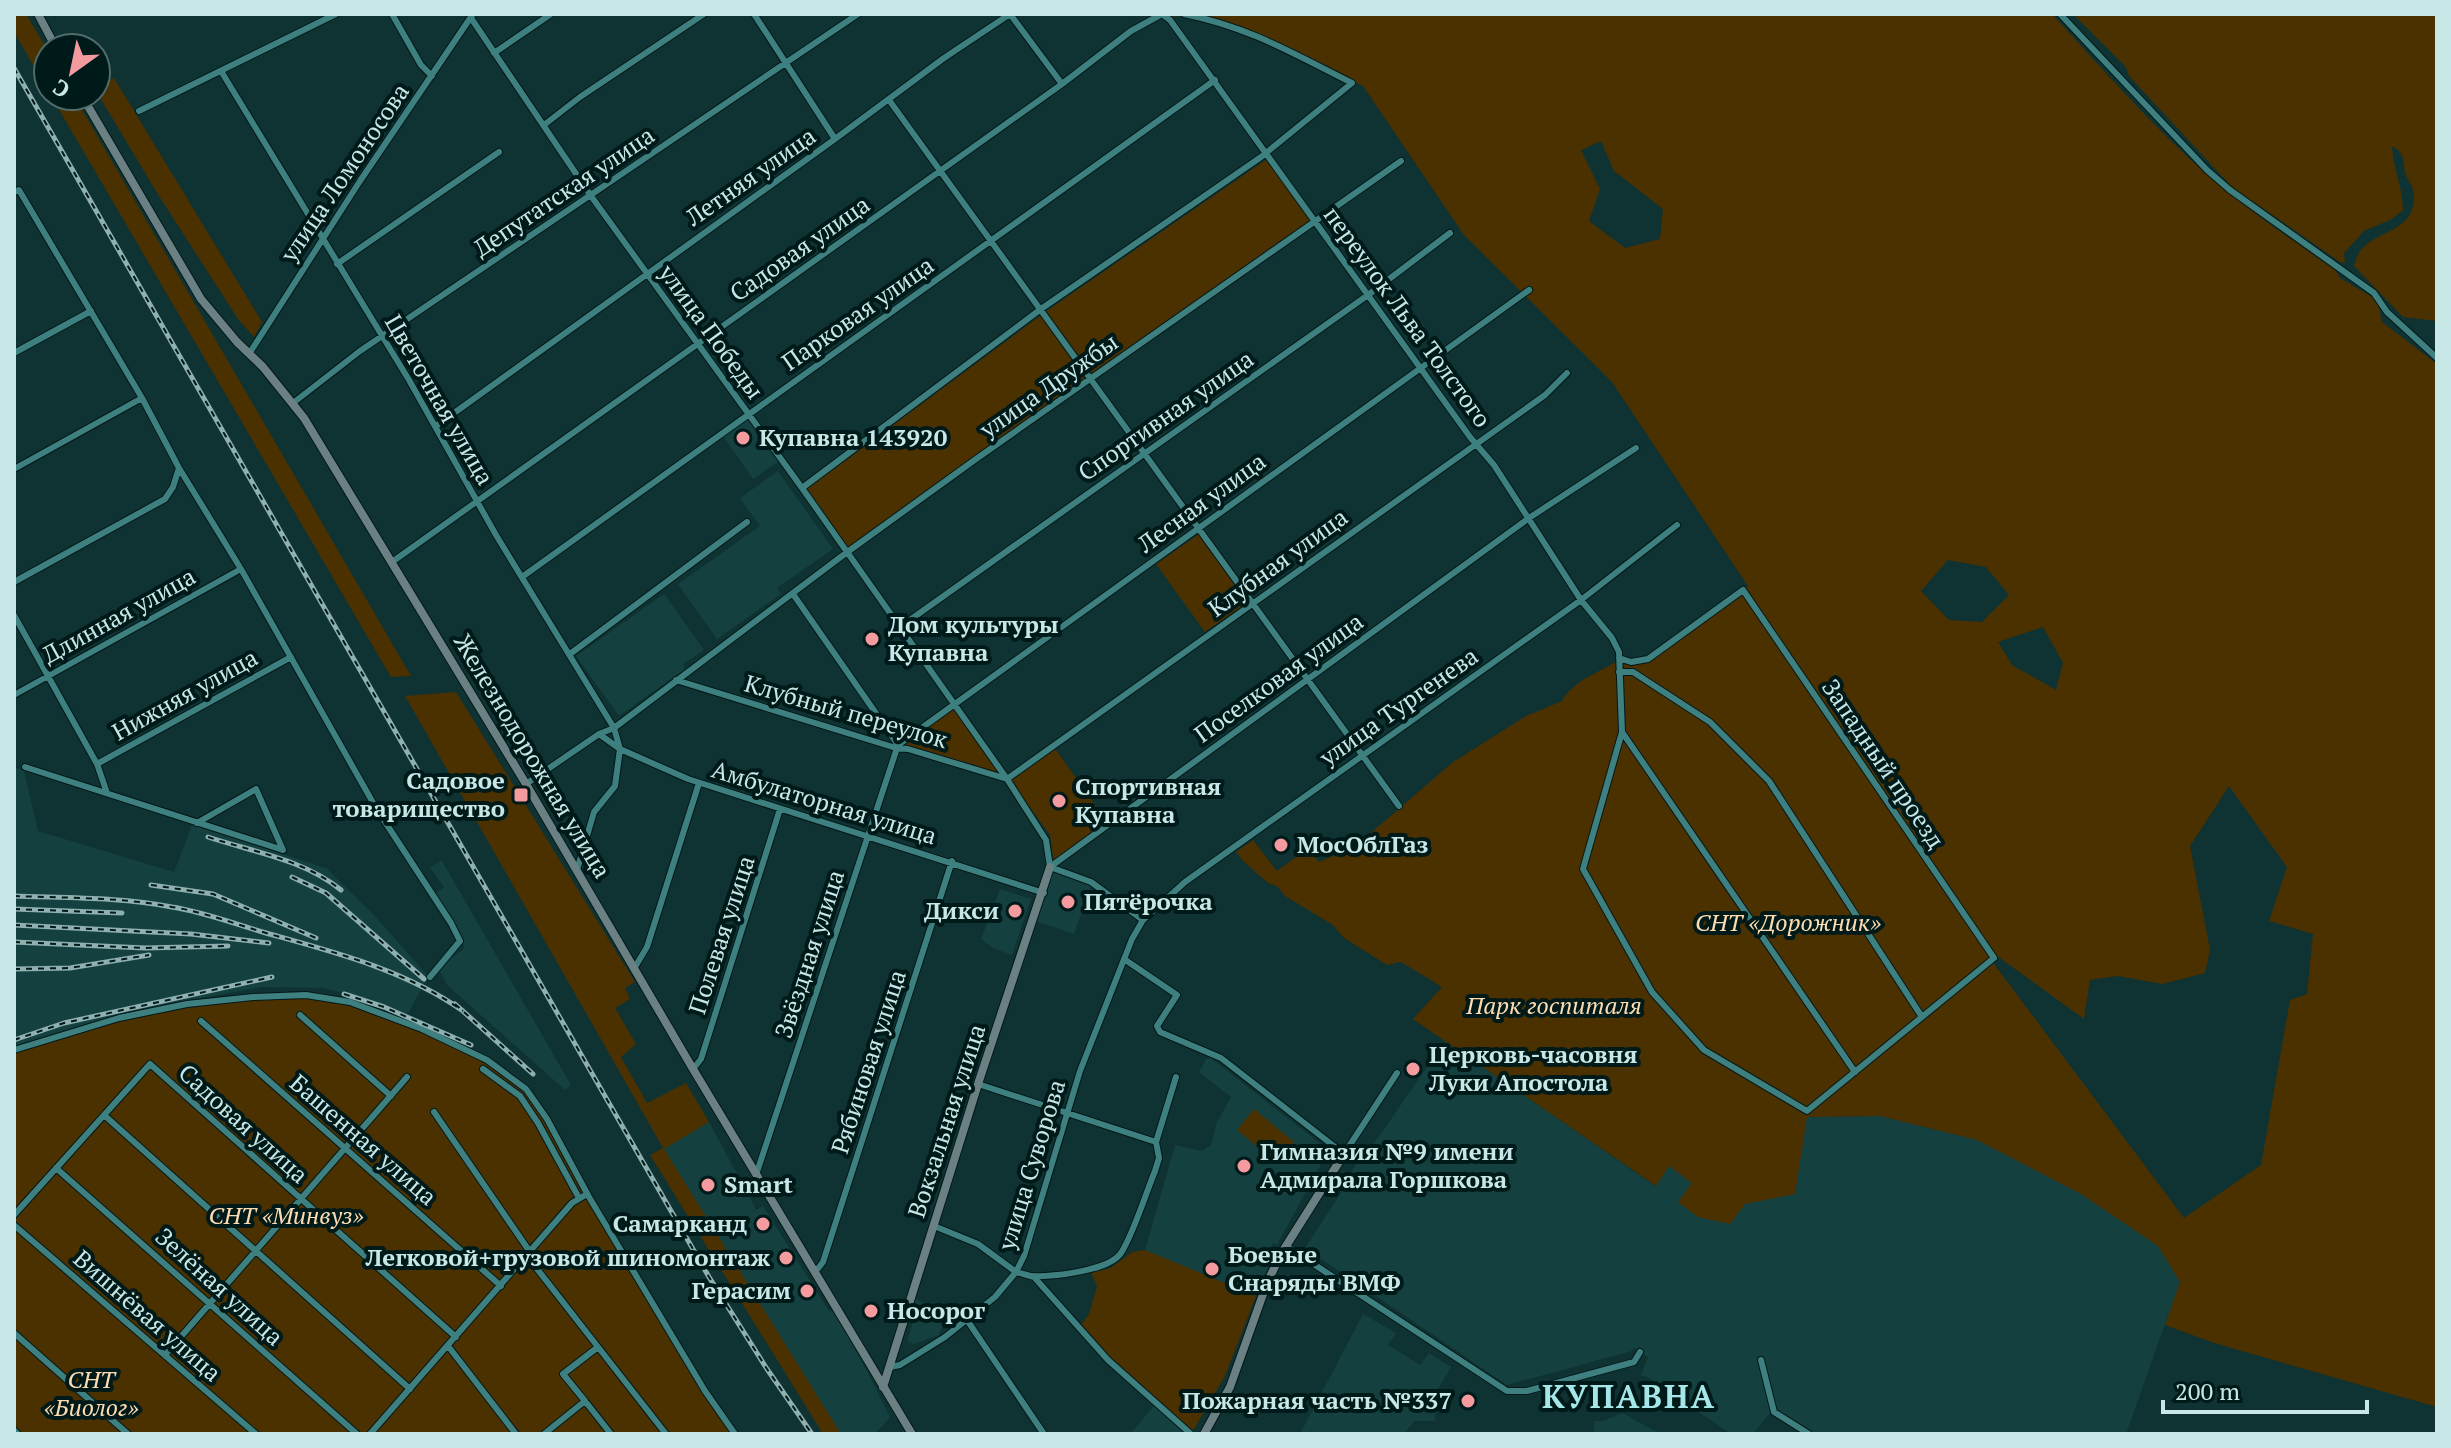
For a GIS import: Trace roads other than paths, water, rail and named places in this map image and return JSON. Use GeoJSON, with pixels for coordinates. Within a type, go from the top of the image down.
{"type":"FeatureCollection","features":[{"type":"Feature","properties":{"kind":"main road"},"geometry":{"type":"LineString","coordinates":[[38,14],[48,32]]}},
{"type":"Feature","properties":{"kind":"main road","name":"Железнодорожная улица"},"geometry":{"type":"LineString","coordinates":[[91,112],[201,299],[293,403],[392,562],[912,1434]]}},
{"type":"Feature","properties":{"kind":"main road","name":"Вокзальная улица"},"geometry":{"type":"LineString","coordinates":[[883,1387],[1050,867]]}},
{"type":"Feature","properties":{"kind":"main road"},"geometry":{"type":"LineString","coordinates":[[1204,1434],[1230,1387],[1267,1283],[1286,1246],[1344,1154]]}},
{"type":"Feature","properties":{"kind":"street"},"geometry":{"type":"LineString","coordinates":[[139,111],[336,14]]}},
{"type":"Feature","properties":{"kind":"street"},"geometry":{"type":"LineString","coordinates":[[392,14],[421,65],[432,76]]}},
{"type":"Feature","properties":{"kind":"street"},"geometry":{"type":"LineString","coordinates":[[494,53],[551,14]]}},
{"type":"Feature","properties":{"kind":"street"},"geometry":{"type":"LineString","coordinates":[[544,125],[580,97],[704,14]]}},
{"type":"Feature","properties":{"kind":"street"},"geometry":{"type":"LineString","coordinates":[[754,14],[835,139]]}},
{"type":"Feature","properties":{"kind":"street","name":"Депутатская улица"},"geometry":{"type":"LineString","coordinates":[[293,403],[382,336],[858,14]]}},
{"type":"Feature","properties":{"kind":"street"},"geometry":{"type":"LineString","coordinates":[[1010,14],[1062,84]]}},
{"type":"Feature","properties":{"kind":"street","name":"Летняя улица"},"geometry":{"type":"LineString","coordinates":[[436,426],[944,58],[1010,14]]}},
{"type":"Feature","properties":{"kind":"street"},"geometry":{"type":"LineString","coordinates":[[1162,14],[1178,14]]}},
{"type":"Feature","properties":{"kind":"street","name":"Садовая улица"},"geometry":{"type":"LineString","coordinates":[[392,562],[1149,19],[1162,14]]}},
{"type":"Feature","properties":{"kind":"street","name":"переулок Льва Толстого"},"geometry":{"type":"LineString","coordinates":[[1162,14],[1170,20],[1215,80],[1421,369],[1494,465],[1581,600],[1617,645],[1619,659]]}},
{"type":"Feature","properties":{"kind":"street"},"geometry":{"type":"LineString","coordinates":[[802,488],[1041,309],[1266,153],[1352,83],[1240,28],[1184,14]]}},
{"type":"Feature","properties":{"kind":"street"},"geometry":{"type":"LineString","coordinates":[[2060,14],[2207,170],[2230,190],[2374,293],[2387,312],[2437,358]]}},
{"type":"Feature","properties":{"kind":"street","name":"улица Ломоносова"},"geometry":{"type":"LineString","coordinates":[[249,354],[472,16]]}},
{"type":"Feature","properties":{"kind":"street","name":"улица Победы"},"geometry":{"type":"LineString","coordinates":[[472,16],[591,196],[1007,779],[1046,840],[1050,867]]}},
{"type":"Feature","properties":{"kind":"street","name":"Цветочная улица"},"geometry":{"type":"LineString","coordinates":[[221,71],[614,728],[620,749]]}},
{"type":"Feature","properties":{"kind":"street","name":"Парковая улица"},"geometry":{"type":"LineString","coordinates":[[522,577],[1215,80]]}},
{"type":"Feature","properties":{"kind":"street"},"geometry":{"type":"LineString","coordinates":[[889,100],[1399,806]]}},
{"type":"Feature","properties":{"kind":"street"},"geometry":{"type":"LineString","coordinates":[[337,264],[499,152]]}},
{"type":"Feature","properties":{"kind":"street","name":"улица Дружбы"},"geometry":{"type":"LineString","coordinates":[[526,784],[599,734],[614,728],[846,553],[1401,161]]}},
{"type":"Feature","properties":{"kind":"street"},"geometry":{"type":"LineString","coordinates":[[14,192],[19,190],[142,398],[179,468],[241,569],[376,808],[460,941],[430,977]]}},
{"type":"Feature","properties":{"kind":"street","name":"Спортивная улица"},"geometry":{"type":"LineString","coordinates":[[900,627],[1368,295],[1450,233]]}},
{"type":"Feature","properties":{"kind":"street","name":"Лесная улица"},"geometry":{"type":"LineString","coordinates":[[897,747],[1529,290]]}},
{"type":"Feature","properties":{"kind":"street"},"geometry":{"type":"LineString","coordinates":[[14,353],[91,311]]}},
{"type":"Feature","properties":{"kind":"street","name":"Клубная улица"},"geometry":{"type":"LineString","coordinates":[[1007,779],[1545,395],[1567,373]]}},
{"type":"Feature","properties":{"kind":"street"},"geometry":{"type":"LineString","coordinates":[[14,469],[142,398]]}},
{"type":"Feature","properties":{"kind":"street","name":"Поселковая улица"},"geometry":{"type":"LineString","coordinates":[[1050,867],[1529,518],[1636,448]]}},
{"type":"Feature","properties":{"kind":"street"},"geometry":{"type":"LineString","coordinates":[[14,582],[165,499],[179,468]]}},
{"type":"Feature","properties":{"kind":"street"},"geometry":{"type":"LineString","coordinates":[[570,654],[747,522]]}},
{"type":"Feature","properties":{"kind":"street","name":"улица Тургенева"},"geometry":{"type":"LineString","coordinates":[[1143,920],[1185,882],[1581,600],[1677,525]]}},
{"type":"Feature","properties":{"kind":"street","name":"Длинная улица"},"geometry":{"type":"LineString","coordinates":[[14,695],[241,569]]}},
{"type":"Feature","properties":{"kind":"street","name":"Западный проезд"},"geometry":{"type":"LineString","coordinates":[[1619,659],[1631,662],[1648,659],[1743,590],[1994,958],[1922,1017]]}},
{"type":"Feature","properties":{"kind":"street"},"geometry":{"type":"LineString","coordinates":[[793,594],[897,747]]}},
{"type":"Feature","properties":{"kind":"street"},"geometry":{"type":"LineString","coordinates":[[14,615],[97,764],[107,793]]}},
{"type":"Feature","properties":{"kind":"street","name":"Нижняя улица"},"geometry":{"type":"LineString","coordinates":[[97,764],[291,657]]}},
{"type":"Feature","properties":{"kind":"street"},"geometry":{"type":"LineString","coordinates":[[1619,659],[1619,672],[1622,732],[1583,869],[1652,992],[1704,1050],[1807,1111],[1922,1017],[1769,781],[1710,722],[1633,672],[1619,672]]}},
{"type":"Feature","properties":{"kind":"street","name":"Клубный переулок"},"geometry":{"type":"LineString","coordinates":[[676,680],[1007,779]]}},
{"type":"Feature","properties":{"kind":"street"},"geometry":{"type":"LineString","coordinates":[[1622,732],[1855,1072]]}},
{"type":"Feature","properties":{"kind":"street","name":"Амбулаторная улица"},"geometry":{"type":"LineString","coordinates":[[599,734],[620,749],[656,767],[699,783],[952,861],[1044,893]]}},
{"type":"Feature","properties":{"kind":"street","name":"Звёздная улица"},"geometry":{"type":"LineString","coordinates":[[756,1175],[897,747]]}},
{"type":"Feature","properties":{"kind":"street"},"geometry":{"type":"LineString","coordinates":[[577,870],[594,812],[615,786],[620,749]]}},
{"type":"Feature","properties":{"kind":"street"},"geometry":{"type":"LineString","coordinates":[[25,767],[197,823],[283,850],[256,789],[197,823]]}},
{"type":"Feature","properties":{"kind":"street"},"geometry":{"type":"LineString","coordinates":[[635,967],[647,947],[699,783]]}},
{"type":"Feature","properties":{"kind":"street","name":"Полевая улица"},"geometry":{"type":"LineString","coordinates":[[693,1069],[701,1059],[780,809]]}},
{"type":"Feature","properties":{"kind":"street","name":"Рябиновая улица"},"geometry":{"type":"LineString","coordinates":[[816,1271],[823,1262],[952,861]]}},
{"type":"Feature","properties":{"kind":"street"},"geometry":{"type":"LineString","coordinates":[[1050,867],[1091,882],[1143,920]]}},
{"type":"Feature","properties":{"kind":"street","name":"улица Суворова"},"geometry":{"type":"LineString","coordinates":[[890,1367],[923,1352],[967,1320],[995,1297],[1016,1272],[1024,1256],[1080,1071],[1124,959],[1143,920]]}},
{"type":"Feature","properties":{"kind":"street"},"geometry":{"type":"LineString","coordinates":[[1124,959],[1177,995],[1157,1026],[1160,1032],[1221,1058],[1344,1154],[1397,1073]]}},
{"type":"Feature","properties":{"kind":"street"},"geometry":{"type":"LineString","coordinates":[[14,1050],[119,1018],[187,1004],[306,995],[350,1002],[422,1029],[487,1060],[526,1089],[547,1119],[587,1194],[705,1391],[735,1434]]}},
{"type":"Feature","properties":{"kind":"street"},"geometry":{"type":"LineString","coordinates":[[300,1015],[391,1096]]}},
{"type":"Feature","properties":{"kind":"street","name":"Башенная улица"},"geometry":{"type":"LineString","coordinates":[[201,1021],[501,1286]]}},
{"type":"Feature","properties":{"kind":"street","name":"Садовая улица"},"geometry":{"type":"LineString","coordinates":[[104,1115],[150,1064],[456,1337]]}},
{"type":"Feature","properties":{"kind":"street"},"geometry":{"type":"LineString","coordinates":[[483,1069],[520,1096],[579,1198]]}},
{"type":"Feature","properties":{"kind":"street"},"geometry":{"type":"LineString","coordinates":[[165,1355],[407,1077]]}},
{"type":"Feature","properties":{"kind":"street"},"geometry":{"type":"LineString","coordinates":[[934,1226],[978,1244],[1016,1272],[1034,1277],[1097,1267],[1120,1255],[1155,1171],[1159,1158],[1156,1142],[1176,1077]]}},
{"type":"Feature","properties":{"kind":"street"},"geometry":{"type":"LineString","coordinates":[[978,1084],[1156,1142]]}},
{"type":"Feature","properties":{"kind":"street"},"geometry":{"type":"LineString","coordinates":[[434,1112],[528,1254],[666,1434]]}},
{"type":"Feature","properties":{"kind":"street"},"geometry":{"type":"LineString","coordinates":[[14,1215],[104,1115],[410,1389]]}},
{"type":"Feature","properties":{"kind":"street","name":"Зелёная улица"},"geometry":{"type":"LineString","coordinates":[[56,1168],[357,1434]]}},
{"type":"Feature","properties":{"kind":"street"},"geometry":{"type":"LineString","coordinates":[[370,1434],[528,1254],[579,1198],[587,1194]]}},
{"type":"Feature","properties":{"kind":"street","name":"Вишнёвая улица"},"geometry":{"type":"LineString","coordinates":[[14,1225],[256,1434]]}},
{"type":"Feature","properties":{"kind":"street"},"geometry":{"type":"LineString","coordinates":[[1286,1246],[1507,1391],[1527,1391],[1634,1362],[1640,1352]]}},
{"type":"Feature","properties":{"kind":"street"},"geometry":{"type":"LineString","coordinates":[[1034,1277],[1108,1360],[1191,1434]]}},
{"type":"Feature","properties":{"kind":"street"},"geometry":{"type":"LineString","coordinates":[[967,1320],[1044,1434]]}},
{"type":"Feature","properties":{"kind":"street"},"geometry":{"type":"LineString","coordinates":[[14,1333],[128,1434]]}},
{"type":"Feature","properties":{"kind":"street"},"geometry":{"type":"LineString","coordinates":[[448,1346],[516,1434]]}},
{"type":"Feature","properties":{"kind":"street"},"geometry":{"type":"LineString","coordinates":[[598,1347],[563,1374],[611,1434]]}},
{"type":"Feature","properties":{"kind":"street"},"geometry":{"type":"LineString","coordinates":[[1761,1360],[1774,1412],[1809,1434]]}},
{"type":"Feature","properties":{"kind":"street"},"geometry":{"type":"LineString","coordinates":[[544,1434],[585,1401]]}},
{"type":"Feature","properties":{"kind":"railway"},"geometry":{"type":"LineString","coordinates":[[14,68],[709,1277],[812,1434]]}},
{"type":"Feature","properties":{"kind":"railway"},"geometry":{"type":"LineString","coordinates":[[208,837],[294,864],[341,890]]}},
{"type":"Feature","properties":{"kind":"railway"},"geometry":{"type":"LineString","coordinates":[[292,877],[326,893],[424,979]]}},
{"type":"Feature","properties":{"kind":"railway"},"geometry":{"type":"LineString","coordinates":[[151,885],[213,894],[316,938]]}},
{"type":"Feature","properties":{"kind":"railway"},"geometry":{"type":"LineString","coordinates":[[14,896],[133,901],[196,912],[393,973],[463,1011]]}},
{"type":"Feature","properties":{"kind":"railway"},"geometry":{"type":"LineString","coordinates":[[14,909],[122,913]]}},
{"type":"Feature","properties":{"kind":"railway"},"geometry":{"type":"LineString","coordinates":[[14,925],[191,934],[269,943]]}},
{"type":"Feature","properties":{"kind":"railway"},"geometry":{"type":"LineString","coordinates":[[14,942],[145,948],[228,946]]}},
{"type":"Feature","properties":{"kind":"railway"},"geometry":{"type":"LineString","coordinates":[[14,969],[70,968],[149,955]]}},
{"type":"Feature","properties":{"kind":"railway"},"geometry":{"type":"LineString","coordinates":[[14,1040],[64,1023],[272,977]]}},
{"type":"Feature","properties":{"kind":"railway"},"geometry":{"type":"LineString","coordinates":[[344,994],[384,1007],[471,1045]]}},
{"type":"Feature","properties":{"kind":"railway"},"geometry":{"type":"LineString","coordinates":[[455,1004],[533,1074]]}},
{"type":"Feature","properties":{"kind":"place","name":"Купавна 143920"},"geometry":{"type":"Point","coordinates":[743,438]}},
{"type":"Feature","properties":{"kind":"place","name":"Дом культуры Купавна"},"geometry":{"type":"Point","coordinates":[872,639]}},
{"type":"Feature","properties":{"kind":"place","name":"Садовое товарищество"},"geometry":{"type":"Point","coordinates":[521,795]}},
{"type":"Feature","properties":{"kind":"place","name":"Спортивная Купавна"},"geometry":{"type":"Point","coordinates":[1059,801]}},
{"type":"Feature","properties":{"kind":"place","name":"МосОблГаз"},"geometry":{"type":"Point","coordinates":[1281,845]}},
{"type":"Feature","properties":{"kind":"place","name":"Пятёрочка"},"geometry":{"type":"Point","coordinates":[1068,902]}},
{"type":"Feature","properties":{"kind":"place","name":"Дикси"},"geometry":{"type":"Point","coordinates":[1015,911]}},
{"type":"Feature","properties":{"kind":"place","name":"Церковь-часовня Луки Апостола"},"geometry":{"type":"Point","coordinates":[1413,1069]}},
{"type":"Feature","properties":{"kind":"place","name":"Гимназия №9 имени Адмирала Горшкова"},"geometry":{"type":"Point","coordinates":[1244,1166]}},
{"type":"Feature","properties":{"kind":"place","name":"Smart"},"geometry":{"type":"Point","coordinates":[708,1185]}},
{"type":"Feature","properties":{"kind":"place","name":"Самарканд"},"geometry":{"type":"Point","coordinates":[763,1224]}},
{"type":"Feature","properties":{"kind":"place","name":"Легковой+грузовой шиномонтаж"},"geometry":{"type":"Point","coordinates":[786,1258]}},
{"type":"Feature","properties":{"kind":"place","name":"Боевые Снаряды ВМФ"},"geometry":{"type":"Point","coordinates":[1212,1269]}},
{"type":"Feature","properties":{"kind":"place","name":"Герасим"},"geometry":{"type":"Point","coordinates":[807,1291]}},
{"type":"Feature","properties":{"kind":"place","name":"Носорог"},"geometry":{"type":"Point","coordinates":[871,1311]}},
{"type":"Feature","properties":{"kind":"place","name":"Пожарная часть №337"},"geometry":{"type":"Point","coordinates":[1468,1401]}},
{"type":"Feature","properties":{"kind":"district","name":"КУПАВНА"},"geometry":{"type":"Point","coordinates":[1629,1397]}},
{"type":"Feature","properties":{"kind":"park label","name":"СНТ «Дорожник»"},"geometry":{"type":"Point","coordinates":[1788,923]}},
{"type":"Feature","properties":{"kind":"park label","name":"Парк госпиталя"},"geometry":{"type":"Point","coordinates":[1554,1006]}},
{"type":"Feature","properties":{"kind":"park label","name":"СНТ «Минвуз»"},"geometry":{"type":"Point","coordinates":[286,1216]}},
{"type":"Feature","properties":{"kind":"park label","name":"СНТ «Биолог»"},"geometry":{"type":"Point","coordinates":[91,1394]}}]}
